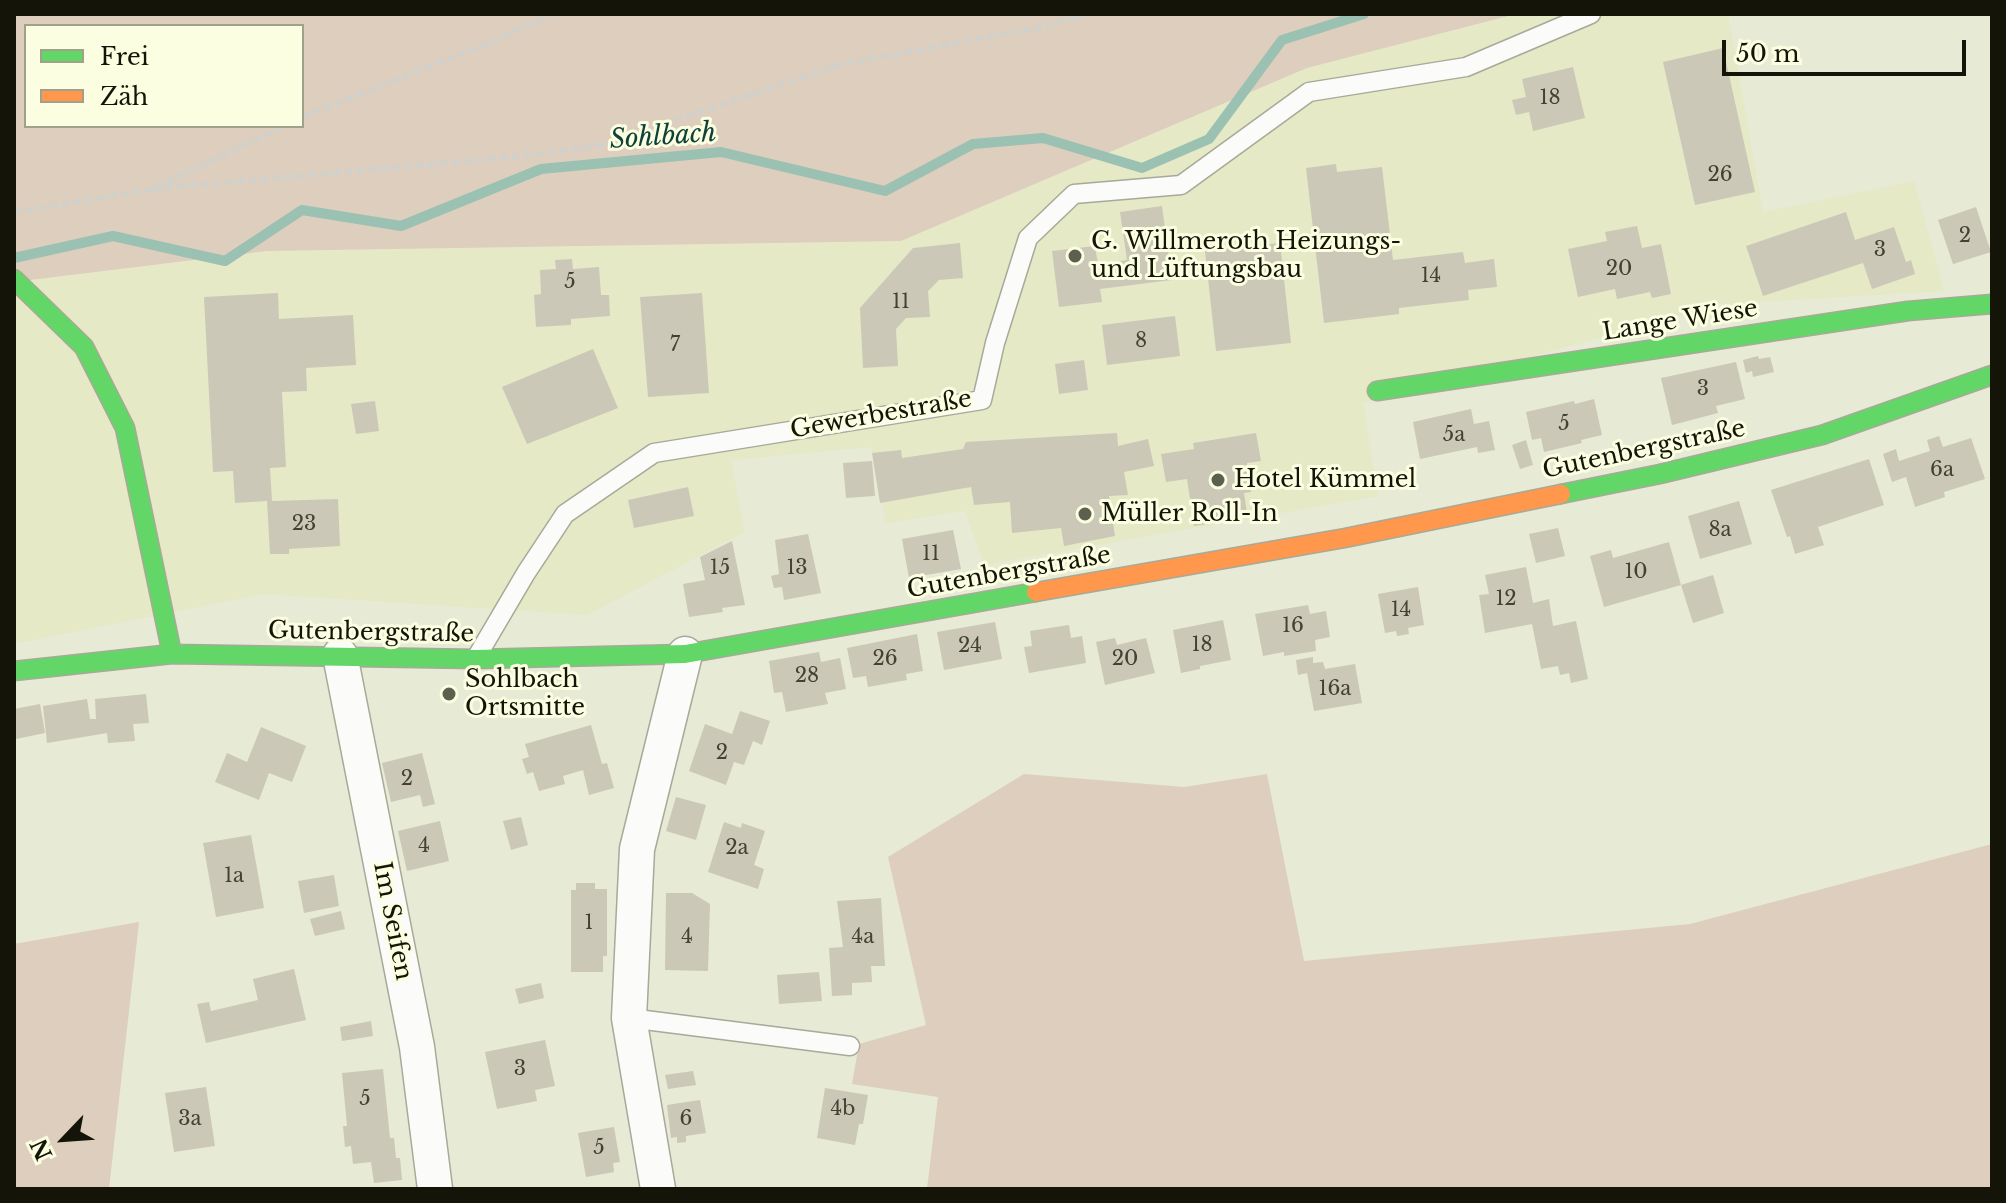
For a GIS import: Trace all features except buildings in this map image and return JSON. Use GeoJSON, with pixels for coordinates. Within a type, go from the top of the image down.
{"type":"FeatureCollection","features":[{"type":"Feature","properties":{"kind":"street"},"geometry":{"type":"LineString","coordinates":[[14,279],[84,347],[125,428],[172,654]]}},
{"type":"Feature","properties":{"kind":"street","name":"Lange Wiese"},"geometry":{"type":"LineString","coordinates":[[1377,391],[1908,311],[1992,304]]}},
{"type":"Feature","properties":{"kind":"street","name":"Gutenbergstraße"},"geometry":{"type":"LineString","coordinates":[[14,671],[172,654],[476,659],[685,654],[1345,538],[1660,474],[1822,435],[1992,375]]}},
{"type":"Feature","properties":{"kind":"street"},"geometry":{"type":"LineString","coordinates":[[658,1189],[629,1018],[637,849],[685,654]]}},
{"type":"Feature","properties":{"kind":"street","name":"Im Seifen"},"geometry":{"type":"LineString","coordinates":[[340,655],[417,1047],[435,1189]]}},
{"type":"Feature","properties":{"kind":"lane","name":"Gewerbestraße"},"geometry":{"type":"LineString","coordinates":[[476,659],[565,514],[654,453],[982,400],[995,343],[1028,238],[1074,194],[1181,185],[1309,92],[1466,67],[1591,14]]}},
{"type":"Feature","properties":{"kind":"lane"},"geometry":{"type":"LineString","coordinates":[[629,1018],[850,1046]]}},
{"type":"Feature","properties":{"kind":"path"},"geometry":{"type":"LineString","coordinates":[[304,116],[489,43],[552,14]]}},
{"type":"Feature","properties":{"kind":"path"},"geometry":{"type":"LineString","coordinates":[[14,212],[153,189],[533,155],[597,146],[842,64],[1037,28],[1088,14]]}},
{"type":"Feature","properties":{"kind":"path"},"geometry":{"type":"LineString","coordinates":[[153,189],[280,128]]}},
{"type":"Feature","properties":{"kind":"shaded area"},"geometry":{"type":"Polygon","coordinates":[[[14,14],[1516,14],[1307,68],[901,241],[267,251],[14,282],[14,14]]]}},
{"type":"Feature","properties":{"kind":"shaded area"},"geometry":{"type":"Polygon","coordinates":[[[1516,14],[1728,14],[1763,212],[1914,181],[1944,291],[1722,304],[1363,403],[1378,496],[984,565],[965,511],[886,523],[871,447],[731,460],[745,532],[587,615],[265,594],[14,644],[14,282],[267,251],[901,241],[1307,68],[1516,14]]]}},
{"type":"Feature","properties":{"kind":"shaded area"},"geometry":{"type":"Polygon","coordinates":[[[1024,774],[1184,787],[1267,774],[1304,961],[1690,924],[1992,844],[1992,1189],[927,1189],[938,1097],[852,1084],[859,1044],[926,1025],[888,857],[1024,774]]]}},
{"type":"Feature","properties":{"kind":"shaded area"},"geometry":{"type":"Polygon","coordinates":[[[139,922],[109,1189],[14,1189],[14,944],[139,922]]]}},
{"type":"Feature","properties":{"kind":"waterway","name":"Sohlbach"},"geometry":{"type":"LineString","coordinates":[[14,258],[113,236],[225,261],[302,210],[401,226],[541,169],[721,152],[885,191],[973,144],[1043,138],[1142,168],[1209,139],[1282,40],[1364,14]]}},
{"type":"Feature","properties":{"kind":"traffic: fast"},"geometry":{"type":"LineString","coordinates":[[14,279],[84,347],[125,428],[172,654]]}},
{"type":"Feature","properties":{"kind":"traffic: fast"},"geometry":{"type":"LineString","coordinates":[[1377,391],[1908,311],[1992,304]]}},
{"type":"Feature","properties":{"kind":"traffic: fast"},"geometry":{"type":"LineString","coordinates":[[1561,494],[1822,435],[1992,375]]}},
{"type":"Feature","properties":{"kind":"traffic: fast"},"geometry":{"type":"LineString","coordinates":[[14,671],[172,654],[476,659],[685,654],[1036,592]]}},
{"type":"Feature","properties":{"kind":"traffic: slow"},"geometry":{"type":"LineString","coordinates":[[1036,592],[1345,538],[1561,494]]}},
{"type":"Feature","properties":{"kind":"place","name":"G. Willmeroth Heizungs- und Lüftungsbau"},"geometry":{"type":"Point","coordinates":[1075,256]}},
{"type":"Feature","properties":{"kind":"place","name":"Hotel Kümmel"},"geometry":{"type":"Point","coordinates":[1218,480]}},
{"type":"Feature","properties":{"kind":"place","name":"Müller Roll-In"},"geometry":{"type":"Point","coordinates":[1085,514]}},
{"type":"Feature","properties":{"kind":"place","name":"Sohlbach Ortsmitte"},"geometry":{"type":"Point","coordinates":[449,694]}}]}
